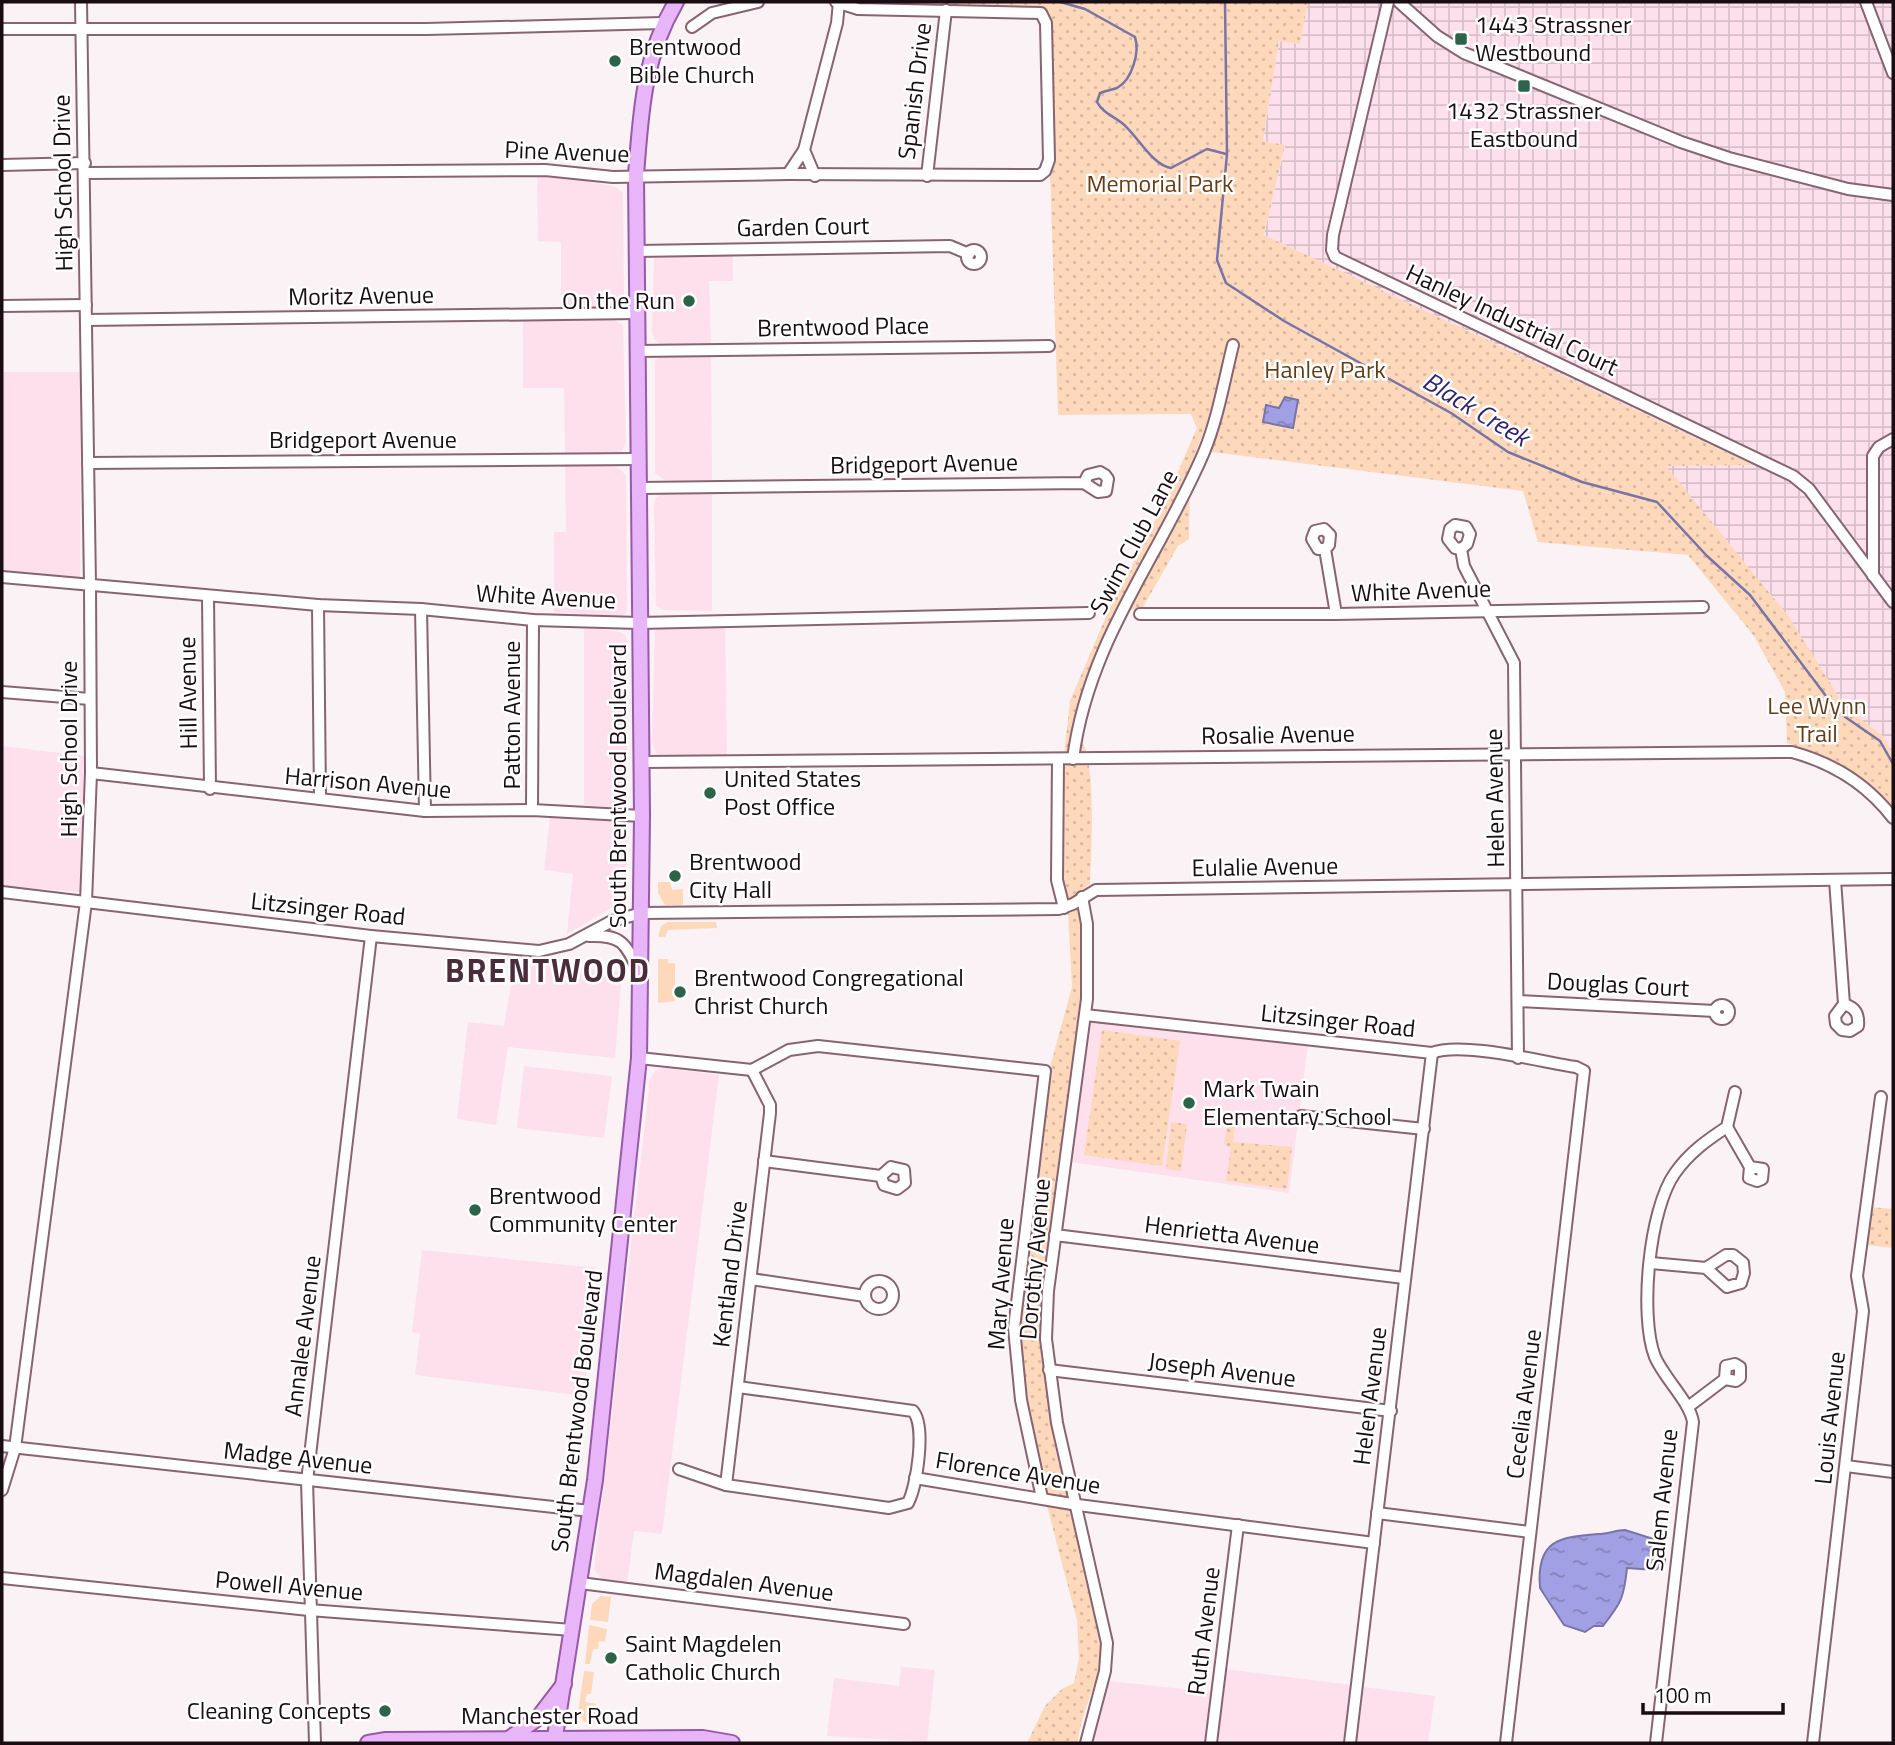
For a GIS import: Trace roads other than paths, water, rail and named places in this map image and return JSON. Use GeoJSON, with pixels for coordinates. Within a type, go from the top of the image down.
{"type":"FeatureCollection","features":[{"type":"Feature","properties":{"kind":"main road","name":"South Brentwood Boulevard"},"geometry":{"type":"LineString","coordinates":[[556,1742],[590,1511],[639,1058],[642,816],[636,175],[642,93],[663,23],[677,4]]}},
{"type":"Feature","properties":{"kind":"main road"},"geometry":{"type":"LineString","coordinates":[[508,1740],[531,1724],[565,1683]]}},
{"type":"Feature","properties":{"kind":"main road","name":"Manchester Road"},"geometry":{"type":"LineString","coordinates":[[368,1743],[386,1740],[556,1742],[703,1738],[732,1743]]}},
{"type":"Feature","properties":{"kind":"street","name":"High School Drive"},"geometry":{"type":"LineString","coordinates":[[2,1490],[16,1448],[86,902],[91,774],[90,585],[81,2]]}},
{"type":"Feature","properties":{"kind":"street"},"geometry":{"type":"LineString","coordinates":[[692,27],[712,13],[758,2]]}},
{"type":"Feature","properties":{"kind":"street"},"geometry":{"type":"LineString","coordinates":[[788,174],[804,150],[837,23],[838,2],[858,9],[946,10]]}},
{"type":"Feature","properties":{"kind":"street","name":"Hanley Industrial Court"},"geometry":{"type":"LineString","coordinates":[[1388,2],[1333,235],[1332,250],[1335,257],[1793,476],[1809,489],[1893,602]]}},
{"type":"Feature","properties":{"kind":"street"},"geometry":{"type":"LineString","coordinates":[[1399,2],[1437,36],[1464,53],[1681,142],[1801,178],[1893,195]]}},
{"type":"Feature","properties":{"kind":"street"},"geometry":{"type":"LineString","coordinates":[[1866,2],[1893,73]]}},
{"type":"Feature","properties":{"kind":"street","name":"Pine Avenue"},"geometry":{"type":"LineString","coordinates":[[2,165],[85,168],[545,170],[604,177],[788,174],[1040,175],[1045,171],[1049,160],[1046,23],[1041,13],[946,10]]}},
{"type":"Feature","properties":{"kind":"street","name":"Spanish Drive"},"geometry":{"type":"LineString","coordinates":[[927,176],[946,10]]}},
{"type":"Feature","properties":{"kind":"street"},"geometry":{"type":"LineString","coordinates":[[2,29],[426,29],[663,23]]}},
{"type":"Feature","properties":{"kind":"street"},"geometry":{"type":"LineString","coordinates":[[804,150],[815,176]]}},
{"type":"Feature","properties":{"kind":"street","name":"Garden Court"},"geometry":{"type":"LineString","coordinates":[[637,251],[950,246],[969,254]]}},
{"type":"Feature","properties":{"kind":"street"},"geometry":{"type":"LineString","coordinates":[[2,306],[86,305]]}},
{"type":"Feature","properties":{"kind":"street","name":"Moritz Avenue"},"geometry":{"type":"LineString","coordinates":[[86,320],[636,313]]}},
{"type":"Feature","properties":{"kind":"street","name":"Swim Club Lane"},"geometry":{"type":"LineString","coordinates":[[1073,759],[1085,693],[1116,618],[1205,451],[1233,345]]}},
{"type":"Feature","properties":{"kind":"street","name":"Brentwood Place"},"geometry":{"type":"LineString","coordinates":[[637,351],[1049,346]]}},
{"type":"Feature","properties":{"kind":"street"},"geometry":{"type":"LineString","coordinates":[[1873,576],[1873,456],[1879,447],[1893,439]]}},
{"type":"Feature","properties":{"kind":"street","name":"Bridgeport Avenue"},"geometry":{"type":"LineString","coordinates":[[88,463],[639,459]]}},
{"type":"Feature","properties":{"kind":"street","name":"Bridgeport Avenue"},"geometry":{"type":"LineString","coordinates":[[639,488],[1084,483]]}},
{"type":"Feature","properties":{"kind":"street"},"geometry":{"type":"LineString","coordinates":[[1325,549],[1336,614]]}},
{"type":"Feature","properties":{"kind":"street","name":"Helen Avenue"},"geometry":{"type":"LineString","coordinates":[[1461,549],[1464,566],[1514,663],[1518,1058]]}},
{"type":"Feature","properties":{"kind":"street","name":"White Avenue"},"geometry":{"type":"LineString","coordinates":[[2,577],[318,605],[421,609],[533,620],[639,623],[1090,613]]}},
{"type":"Feature","properties":{"kind":"street","name":"Hill Avenue"},"geometry":{"type":"LineString","coordinates":[[208,596],[210,789]]}},
{"type":"Feature","properties":{"kind":"street"},"geometry":{"type":"LineString","coordinates":[[318,605],[320,799]]}},
{"type":"Feature","properties":{"kind":"street","name":"White Avenue"},"geometry":{"type":"LineString","coordinates":[[1140,614],[1336,614],[1703,607]]}},
{"type":"Feature","properties":{"kind":"street"},"geometry":{"type":"LineString","coordinates":[[421,609],[425,811]]}},
{"type":"Feature","properties":{"kind":"street","name":"Patton Avenue"},"geometry":{"type":"LineString","coordinates":[[532,810],[533,620]]}},
{"type":"Feature","properties":{"kind":"street"},"geometry":{"type":"LineString","coordinates":[[2,692],[90,699]]}},
{"type":"Feature","properties":{"kind":"street","name":"Rosalie Avenue"},"geometry":{"type":"LineString","coordinates":[[641,762],[1792,751],[1856,780],[1877,797],[1893,818]]}},
{"type":"Feature","properties":{"kind":"street"},"geometry":{"type":"LineString","coordinates":[[642,913],[1064,908],[1057,880],[1058,760]]}},
{"type":"Feature","properties":{"kind":"street","name":"Harrison Avenue"},"geometry":{"type":"LineString","coordinates":[[91,774],[425,811],[532,810],[642,816]]}},
{"type":"Feature","properties":{"kind":"street","name":"Eulalie Avenue"},"geometry":{"type":"LineString","coordinates":[[1064,908],[1096,890],[1893,879]]}},
{"type":"Feature","properties":{"kind":"street"},"geometry":{"type":"LineString","coordinates":[[1835,880],[1844,1003]]}},
{"type":"Feature","properties":{"kind":"street","name":"Litzsinger Road"},"geometry":{"type":"LineString","coordinates":[[2,892],[372,936],[539,951],[569,944],[612,921],[642,913]]}},
{"type":"Feature","properties":{"kind":"street","name":"Dorothy Avenue"},"geometry":{"type":"LineString","coordinates":[[1082,897],[1087,924],[1085,1015],[1046,1317],[1049,1370],[1063,1453],[1078,1504],[1107,1643],[1105,1671],[1086,1743]]}},
{"type":"Feature","properties":{"kind":"street","name":"Annalee Avenue"},"geometry":{"type":"LineString","coordinates":[[315,1743],[307,1480],[372,936]]}},
{"type":"Feature","properties":{"kind":"street"},"geometry":{"type":"LineString","coordinates":[[586,936],[616,937],[624,943],[641,975]]}},
{"type":"Feature","properties":{"kind":"street","name":"Douglas Court"},"geometry":{"type":"LineString","coordinates":[[1518,1000],[1715,1011]]}},
{"type":"Feature","properties":{"kind":"street","name":"Litzsinger Road"},"geometry":{"type":"LineString","coordinates":[[1085,1015],[1432,1053],[1446,1049],[1576,1067],[1584,1071]]}},
{"type":"Feature","properties":{"kind":"street","name":"Mary Avenue"},"geometry":{"type":"LineString","coordinates":[[752,1070],[789,1050],[818,1046],[1045,1071],[1014,1328],[1017,1375],[1042,1498]]}},
{"type":"Feature","properties":{"kind":"street","name":"Helen Avenue"},"geometry":{"type":"LineString","coordinates":[[1350,1743],[1432,1053]]}},
{"type":"Feature","properties":{"kind":"street"},"geometry":{"type":"LineString","coordinates":[[639,1058],[752,1070]]}},
{"type":"Feature","properties":{"kind":"street","name":"Kentland Drive"},"geometry":{"type":"LineString","coordinates":[[726,1486],[769,1105],[752,1070]]}},
{"type":"Feature","properties":{"kind":"street","name":"Cecelia Avenue"},"geometry":{"type":"LineString","coordinates":[[1506,1743],[1584,1071]]}},
{"type":"Feature","properties":{"kind":"street"},"geometry":{"type":"LineString","coordinates":[[1735,1093],[1727,1127],[1749,1167]]}},
{"type":"Feature","properties":{"kind":"street","name":"Louis Avenue"},"geometry":{"type":"LineString","coordinates":[[1813,1743],[1863,1311],[1857,1276],[1881,1097]]}},
{"type":"Feature","properties":{"kind":"street"},"geometry":{"type":"LineString","coordinates":[[1301,1116],[1424,1129]]}},
{"type":"Feature","properties":{"kind":"street","name":"Salem Avenue"},"geometry":{"type":"LineString","coordinates":[[1656,1743],[1693,1422],[1688,1408],[1665,1377],[1650,1343],[1645,1314],[1660,1205],[1674,1175],[1697,1147],[1727,1127]]}},
{"type":"Feature","properties":{"kind":"street"},"geometry":{"type":"LineString","coordinates":[[764,1161],[881,1176]]}},
{"type":"Feature","properties":{"kind":"street","name":"Henrietta Avenue"},"geometry":{"type":"LineString","coordinates":[[1055,1235],[1404,1278]]}},
{"type":"Feature","properties":{"kind":"street"},"geometry":{"type":"LineString","coordinates":[[1651,1263],[1706,1268]]}},
{"type":"Feature","properties":{"kind":"street"},"geometry":{"type":"LineString","coordinates":[[751,1279],[865,1296]]}},
{"type":"Feature","properties":{"kind":"street","name":"Joseph Avenue"},"geometry":{"type":"LineString","coordinates":[[1049,1370],[1391,1411]]}},
{"type":"Feature","properties":{"kind":"street"},"geometry":{"type":"LineString","coordinates":[[1688,1408],[1725,1378]]}},
{"type":"Feature","properties":{"kind":"street"},"geometry":{"type":"LineString","coordinates":[[738,1387],[913,1411],[920,1428],[915,1478]]}},
{"type":"Feature","properties":{"kind":"street","name":"Madge Avenue"},"geometry":{"type":"LineString","coordinates":[[2,1446],[590,1511]]}},
{"type":"Feature","properties":{"kind":"street"},"geometry":{"type":"LineString","coordinates":[[1846,1466],[1893,1472]]}},
{"type":"Feature","properties":{"kind":"street","name":"Florence Avenue"},"geometry":{"type":"LineString","coordinates":[[679,1469],[726,1486],[894,1508],[908,1503],[915,1478],[1078,1504],[1374,1543]]}},
{"type":"Feature","properties":{"kind":"street"},"geometry":{"type":"LineString","coordinates":[[1377,1513],[1530,1532]]}},
{"type":"Feature","properties":{"kind":"street","name":"Ruth Avenue"},"geometry":{"type":"LineString","coordinates":[[1211,1743],[1238,1525]]}},
{"type":"Feature","properties":{"kind":"street","name":"Powell Avenue"},"geometry":{"type":"LineString","coordinates":[[2,1578],[309,1610],[572,1630]]}},
{"type":"Feature","properties":{"kind":"street","name":"Magdalen Avenue"},"geometry":{"type":"LineString","coordinates":[[580,1583],[904,1624]]}},
{"type":"Feature","properties":{"kind":"water"},"geometry":{"type":"Polygon","coordinates":[[[1285,397],[1298,400],[1293,428],[1263,422],[1266,405],[1279,408],[1285,397]]]}},
{"type":"Feature","properties":{"kind":"water"},"geometry":{"type":"Polygon","coordinates":[[[1625,1530],[1660,1541],[1665,1551],[1665,1565],[1655,1570],[1627,1568],[1621,1600],[1603,1626],[1594,1626],[1585,1632],[1564,1625],[1540,1588],[1540,1572],[1546,1551],[1553,1544],[1572,1537],[1625,1530]]]}},
{"type":"Feature","properties":{"kind":"waterway"},"geometry":{"type":"LineString","coordinates":[[1060,2],[1085,9],[1135,37],[1135,58],[1127,79],[1117,88],[1100,93],[1097,102],[1105,112],[1128,128],[1158,162],[1171,168],[1207,149],[1226,154]]}},
{"type":"Feature","properties":{"kind":"waterway","name":"Black Creek"},"geometry":{"type":"LineString","coordinates":[[1225,2],[1227,154],[1217,260],[1226,283],[1284,321],[1451,413],[1508,452],[1582,482],[1657,502],[1707,556],[1750,595],[1838,712],[1880,741],[1893,764]]}},
{"type":"Feature","properties":{"kind":"place","name":"1443 Strassner Westbound"},"geometry":{"type":"Point","coordinates":[1461,39]}},
{"type":"Feature","properties":{"kind":"place","name":"Brentwood Bible Church"},"geometry":{"type":"Point","coordinates":[615,61]}},
{"type":"Feature","properties":{"kind":"place","name":"1432 Strassner Eastbound"},"geometry":{"type":"Point","coordinates":[1524,86]}},
{"type":"Feature","properties":{"kind":"place","name":"On the Run"},"geometry":{"type":"Point","coordinates":[689,301]}},
{"type":"Feature","properties":{"kind":"place","name":"United States Post Office"},"geometry":{"type":"Point","coordinates":[710,793]}},
{"type":"Feature","properties":{"kind":"place","name":"Brentwood City Hall"},"geometry":{"type":"Point","coordinates":[675,876]}},
{"type":"Feature","properties":{"kind":"place","name":"Brentwood Congregational Christ Church"},"geometry":{"type":"Point","coordinates":[680,992]}},
{"type":"Feature","properties":{"kind":"place","name":"Mark Twain Elementary School"},"geometry":{"type":"Point","coordinates":[1189,1103]}},
{"type":"Feature","properties":{"kind":"place","name":"Brentwood Community Center"},"geometry":{"type":"Point","coordinates":[475,1210]}},
{"type":"Feature","properties":{"kind":"place","name":"Saint Magdelen Catholic Church"},"geometry":{"type":"Point","coordinates":[611,1658]}},
{"type":"Feature","properties":{"kind":"place","name":"Cleaning Concepts"},"geometry":{"type":"Point","coordinates":[385,1711]}},
{"type":"Feature","properties":{"kind":"district","name":"BRENTWOOD"},"geometry":{"type":"Point","coordinates":[548,971]}},
{"type":"Feature","properties":{"kind":"park label","name":"Memorial Park"},"geometry":{"type":"Point","coordinates":[1160,184]}},
{"type":"Feature","properties":{"kind":"park label","name":"Hanley Park"},"geometry":{"type":"Point","coordinates":[1325,370]}},
{"type":"Feature","properties":{"kind":"park label","name":"Lee Wynn Trail"},"geometry":{"type":"Point","coordinates":[1817,720]}}]}
